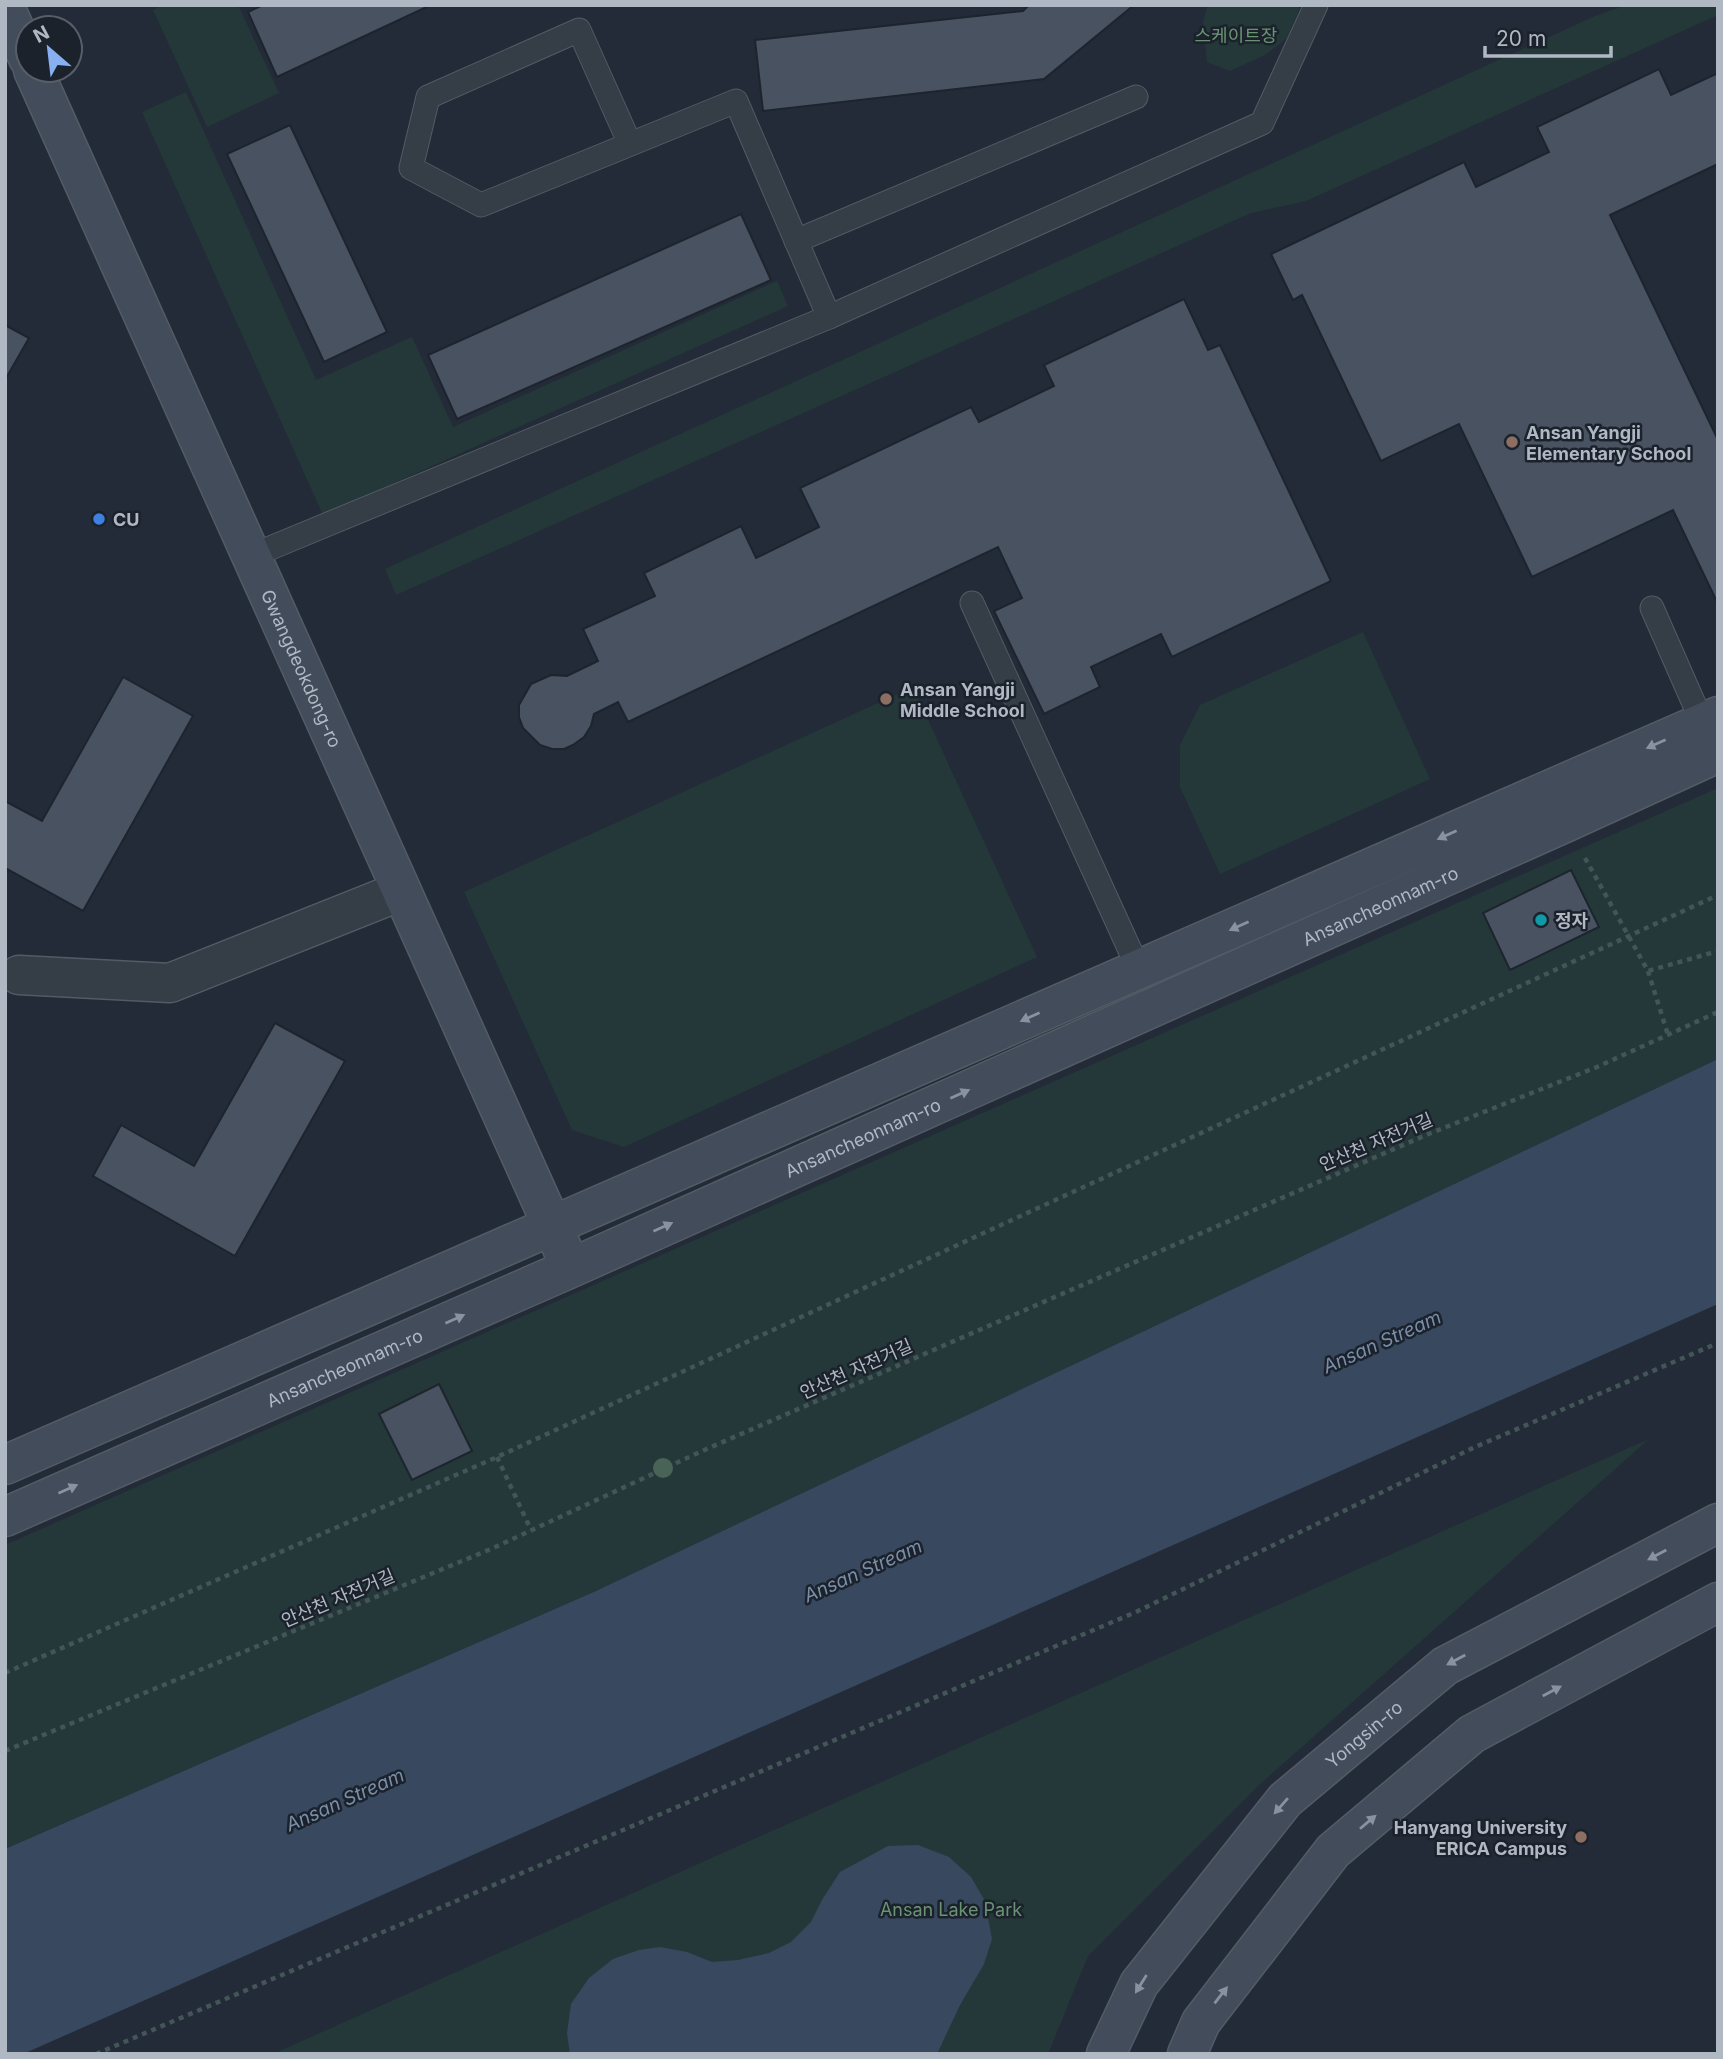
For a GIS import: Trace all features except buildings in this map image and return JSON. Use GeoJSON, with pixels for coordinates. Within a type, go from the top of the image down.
{"type":"FeatureCollection","features":[{"type":"Feature","properties":{"kind":"street"},"geometry":{"type":"LineString","coordinates":[[5,7],[14,27]]}},
{"type":"Feature","properties":{"kind":"street","name":"Gwangdeokdong-ro"},"geometry":{"type":"LineString","coordinates":[[39,84],[571,1268]]}},
{"type":"Feature","properties":{"kind":"street"},"geometry":{"type":"LineString","coordinates":[[5,1465],[1139,970],[1714,736]]}},
{"type":"Feature","properties":{"kind":"street","name":"Ansancheonnam-ro"},"geometry":{"type":"LineString","coordinates":[[5,1517],[571,1268],[1567,822],[1714,736]]}},
{"type":"Feature","properties":{"kind":"street"},"geometry":{"type":"LineString","coordinates":[[19,975],[170,983],[401,891]]}},
{"type":"Feature","properties":{"kind":"street","name":"Yongsin-ro"},"geometry":{"type":"LineString","coordinates":[[1106,2054],[1139,1984],[1285,1800],[1445,1666],[1718,1524]]}},
{"type":"Feature","properties":{"kind":"street"},"geometry":{"type":"LineString","coordinates":[[1187,2054],[1201,2022],[1333,1851],[1472,1734],[1718,1602]]}},
{"type":"Feature","properties":{"kind":"lane"},"geometry":{"type":"LineString","coordinates":[[251,556],[829,317],[1262,123],[1316,5]]}},
{"type":"Feature","properties":{"kind":"lane"},"geometry":{"type":"LineString","coordinates":[[630,144],[579,30],[428,97],[411,167],[481,205],[736,101],[829,317]]}},
{"type":"Feature","properties":{"kind":"lane"},"geometry":{"type":"LineString","coordinates":[[796,241],[1136,97]]}},
{"type":"Feature","properties":{"kind":"lane"},"geometry":{"type":"LineString","coordinates":[[972,603],[1139,970]]}},
{"type":"Feature","properties":{"kind":"lane"},"geometry":{"type":"LineString","coordinates":[[1652,608],[1714,736]]}},
{"type":"Feature","properties":{"kind":"path"},"geometry":{"type":"LineString","coordinates":[[1567,822],[1627,937],[1648,971],[1668,1035]]}},
{"type":"Feature","properties":{"kind":"path"},"geometry":{"type":"LineString","coordinates":[[5,1673],[497,1457],[1718,895]]}},
{"type":"Feature","properties":{"kind":"path"},"geometry":{"type":"LineString","coordinates":[[1648,971],[1718,951]]}},
{"type":"Feature","properties":{"kind":"path","name":"안산천 자전거길"},"geometry":{"type":"LineString","coordinates":[[5,1751],[491,1549],[712,1447],[1363,1163],[1597,1067],[1718,1012]]}},
{"type":"Feature","properties":{"kind":"path"},"geometry":{"type":"LineString","coordinates":[[96,2054],[1136,1612],[1475,1447],[1718,1343]]}},
{"type":"Feature","properties":{"kind":"path"},"geometry":{"type":"LineString","coordinates":[[497,1457],[531,1530]]}},
{"type":"Feature","properties":{"kind":"green space"},"geometry":{"type":"Polygon","coordinates":[[[164,5],[238,5],[279,93],[207,127],[153,10],[164,5]]]}},
{"type":"Feature","properties":{"kind":"green space","name":"스케이트장"},"geometry":{"type":"Polygon","coordinates":[[[1208,5],[1299,5],[1299,10],[1287,38],[1265,55],[1230,71],[1207,62],[1203,21],[1208,5]]]}},
{"type":"Feature","properties":{"kind":"green space"},"geometry":{"type":"Polygon","coordinates":[[[1627,5],[1718,5],[1718,15],[1306,201],[1251,213],[396,595],[385,569],[1595,16],[1627,5]]]}},
{"type":"Feature","properties":{"kind":"green space"},"geometry":{"type":"Polygon","coordinates":[[[186,92],[316,380],[412,337],[453,427],[777,281],[788,306],[323,515],[142,112],[186,92]]]}},
{"type":"Feature","properties":{"kind":"green space"},"geometry":{"type":"Polygon","coordinates":[[[1363,632],[1430,779],[1220,874],[1180,787],[1180,745],[1200,705],[1363,632]]]}},
{"type":"Feature","properties":{"kind":"green space"},"geometry":{"type":"Polygon","coordinates":[[[913,687],[1037,957],[624,1147],[572,1130],[464,892],[913,687]]]}},
{"type":"Feature","properties":{"kind":"green space"},"geometry":{"type":"Polygon","coordinates":[[[1718,788],[1718,1059],[596,1591],[5,1849],[5,1545],[1718,788]]]}},
{"type":"Feature","properties":{"kind":"green space","name":"Ansan Lake Park"},"geometry":{"type":"Polygon","coordinates":[[[1649,1439],[1259,1785],[1088,1956],[1048,2054],[273,2054],[1649,1439]]]}},
{"type":"Feature","properties":{"kind":"water","name":"Ansan Stream"},"geometry":{"type":"Polygon","coordinates":[[[1718,1059],[1718,1304],[23,2054],[5,2054],[5,1849],[596,1591],[1718,1059]]]}},
{"type":"Feature","properties":{"kind":"water"},"geometry":{"type":"Polygon","coordinates":[[[918,1845],[949,1857],[971,1877],[985,1901],[992,1939],[984,1964],[960,2005],[937,2054],[570,2054],[567,2033],[571,2004],[589,1978],[613,1959],[639,1950],[660,1947],[687,1952],[712,1962],[769,1953],[791,1942],[811,1922],[840,1872],[888,1846],[918,1845]]]}},
{"type":"Feature","properties":{"kind":"place","name":"Ansan Yangji Elementary School"},"geometry":{"type":"Point","coordinates":[1512,442]}},
{"type":"Feature","properties":{"kind":"place","name":"CU"},"geometry":{"type":"Point","coordinates":[99,519]}},
{"type":"Feature","properties":{"kind":"place","name":"Ansan Yangji Middle School"},"geometry":{"type":"Point","coordinates":[886,699]}},
{"type":"Feature","properties":{"kind":"place","name":"정자"},"geometry":{"type":"Point","coordinates":[1541,920]}},
{"type":"Feature","properties":{"kind":"place","name":"Hanyang University ERICA Campus"},"geometry":{"type":"Point","coordinates":[1581,1837]}}]}
